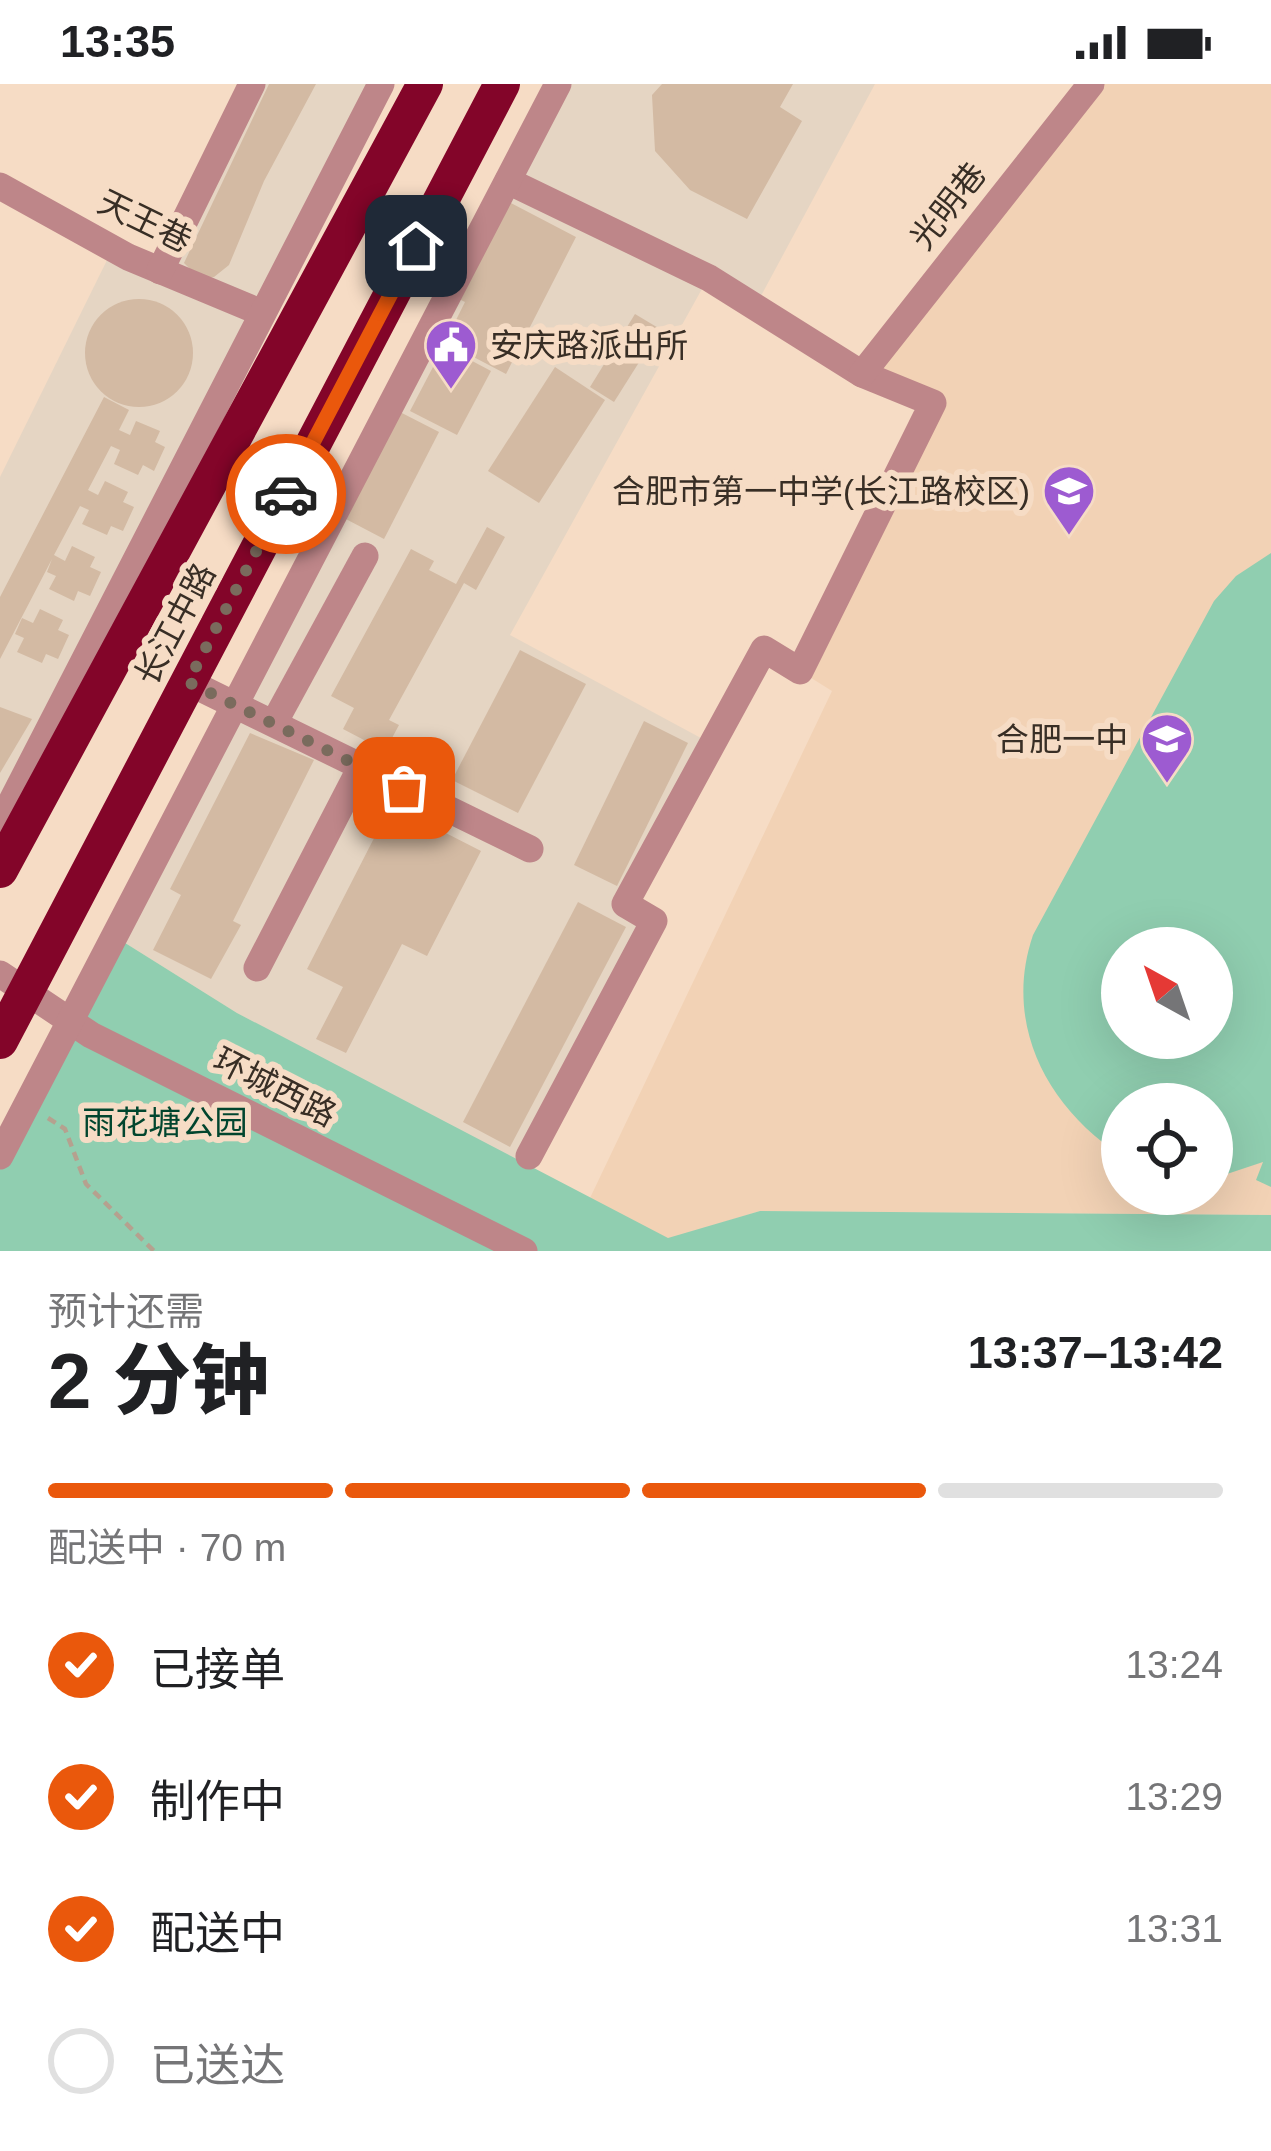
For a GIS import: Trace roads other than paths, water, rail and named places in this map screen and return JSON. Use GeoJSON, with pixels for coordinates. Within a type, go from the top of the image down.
{"type":"FeatureCollection","features":[{"type":"Feature","properties":{"kind":"highway","name":"长江中路"},"geometry":{"type":"LineString","coordinates":[[0,870],[425,84]]}},
{"type":"Feature","properties":{"kind":"highway","name":"长江中路"},"geometry":{"type":"LineString","coordinates":[[0,1041],[14,992],[188,682],[502,84]]}},
{"type":"Feature","properties":{"kind":"street"},"geometry":{"type":"LineString","coordinates":[[160,271],[252,84]]}},
{"type":"Feature","properties":{"kind":"street"},"geometry":{"type":"LineString","coordinates":[[0,824],[381,84]]}},
{"type":"Feature","properties":{"kind":"street"},"geometry":{"type":"LineString","coordinates":[[0,1156],[558,84]]}},
{"type":"Feature","properties":{"kind":"street","name":"光明巷"},"geometry":{"type":"LineString","coordinates":[[862,374],[1091,84]]}},
{"type":"Feature","properties":{"kind":"street"},"geometry":{"type":"LineString","coordinates":[[508,181],[709,278],[862,374],[933,403],[800,671],[764,649],[625,904],[655,921],[530,1156]]}},
{"type":"Feature","properties":{"kind":"street","name":"天王巷"},"geometry":{"type":"LineString","coordinates":[[0,186],[160,271],[262,313]]}},
{"type":"Feature","properties":{"kind":"street"},"geometry":{"type":"LineString","coordinates":[[274,723],[365,556]]}},
{"type":"Feature","properties":{"kind":"street"},"geometry":{"type":"LineString","coordinates":[[188,682],[530,849]]}},
{"type":"Feature","properties":{"kind":"street"},"geometry":{"type":"LineString","coordinates":[[257,968],[362,767]]}},
{"type":"Feature","properties":{"kind":"street","name":"环城西路"},"geometry":{"type":"LineString","coordinates":[[14,992],[524,1251]]}},
{"type":"Feature","properties":{"kind":"place","name":"安庆路派出所"},"geometry":{"type":"Point","coordinates":[451,391]}},
{"type":"Feature","properties":{"kind":"place","name":"合肥市第一中学(长江路校区)"},"geometry":{"type":"Point","coordinates":[1069,537]}},
{"type":"Feature","properties":{"kind":"place","name":"合肥一中"},"geometry":{"type":"Point","coordinates":[1167,785]}},
{"type":"Feature","properties":{"kind":"park label","name":"雨花塘公园"},"geometry":{"type":"Point","coordinates":[165,1122]}}]}
